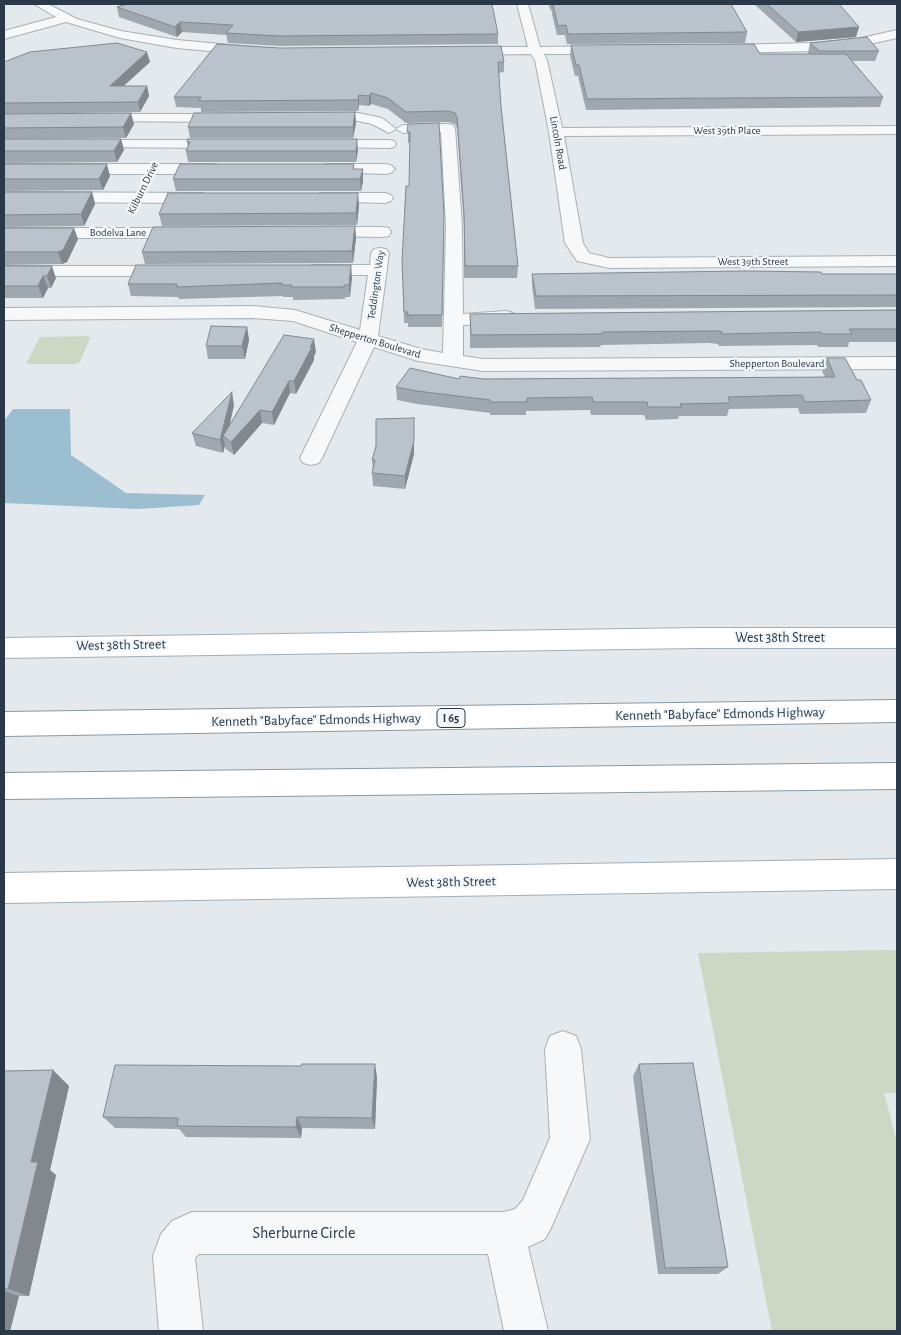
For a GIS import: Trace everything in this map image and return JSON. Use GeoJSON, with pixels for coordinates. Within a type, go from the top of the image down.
{"type":"FeatureCollection","features":[{"type":"Feature","properties":{"kind":"main road","name":"West 38th Street"},"geometry":{"type":"LineString","coordinates":[[4,648],[698,638],[897,638]]}},
{"type":"Feature","properties":{"kind":"main road","name":"Kenneth \"Babyface\" Edmonds Highway"},"geometry":{"type":"LineString","coordinates":[[4,724],[897,711]]}},
{"type":"Feature","properties":{"kind":"main road"},"geometry":{"type":"LineString","coordinates":[[4,786],[897,776]]}},
{"type":"Feature","properties":{"kind":"main road","name":"West 38th Street"},"geometry":{"type":"LineString","coordinates":[[4,888],[897,874]]}},
{"type":"Feature","properties":{"kind":"street"},"geometry":{"type":"LineString","coordinates":[[40,4],[66,18],[106,31],[155,41],[208,48],[268,51]]}},
{"type":"Feature","properties":{"kind":"street","name":"Lincoln Road"},"geometry":{"type":"LineString","coordinates":[[522,4],[535,50],[541,60],[556,132],[574,243],[583,257],[610,263]]}},
{"type":"Feature","properties":{"kind":"street"},"geometry":{"type":"LineString","coordinates":[[4,35],[66,18]]}},
{"type":"Feature","properties":{"kind":"street"},"geometry":{"type":"LineString","coordinates":[[709,49],[816,47],[857,43],[897,34]]}},
{"type":"Feature","properties":{"kind":"street"},"geometry":{"type":"LineString","coordinates":[[456,51],[622,50]]}},
{"type":"Feature","properties":{"kind":"street"},"geometry":{"type":"LineString","coordinates":[[301,118],[358,117],[376,122],[389,137]]}},
{"type":"Feature","properties":{"kind":"street"},"geometry":{"type":"LineString","coordinates":[[81,118],[244,118]]}},
{"type":"Feature","properties":{"kind":"street","name":"Kilburn Drive"},"geometry":{"type":"LineString","coordinates":[[91,300],[112,252],[177,118]]}},
{"type":"Feature","properties":{"kind":"street"},"geometry":{"type":"LineString","coordinates":[[311,144],[389,137],[448,128],[454,226],[453,360]]}},
{"type":"Feature","properties":{"kind":"street","name":"West 39th Place"},"geometry":{"type":"LineString","coordinates":[[556,132],[897,130]]}},
{"type":"Feature","properties":{"kind":"street","name":"Teddington Way"},"geometry":{"type":"LineString","coordinates":[[311,458],[368,339],[379,270],[389,137]]}},
{"type":"Feature","properties":{"kind":"street"},"geometry":{"type":"LineString","coordinates":[[70,144],[242,144]]}},
{"type":"Feature","properties":{"kind":"street"},"geometry":{"type":"LineString","coordinates":[[4,169],[230,169]]}},
{"type":"Feature","properties":{"kind":"street"},"geometry":{"type":"LineString","coordinates":[[308,169],[387,169]]}},
{"type":"Feature","properties":{"kind":"street"},"geometry":{"type":"LineString","coordinates":[[4,197],[217,198]]}},
{"type":"Feature","properties":{"kind":"street"},"geometry":{"type":"LineString","coordinates":[[306,198],[385,198]]}},
{"type":"Feature","properties":{"kind":"street"},"geometry":{"type":"LineString","coordinates":[[305,232],[382,232]]}},
{"type":"Feature","properties":{"kind":"street","name":"Bodelva Lane"},"geometry":{"type":"LineString","coordinates":[[4,233],[112,252],[198,233]]}},
{"type":"Feature","properties":{"kind":"street"},"geometry":{"type":"LineString","coordinates":[[4,271],[112,252],[192,270]]}},
{"type":"Feature","properties":{"kind":"street","name":"West 39th Street"},"geometry":{"type":"LineString","coordinates":[[610,263],[897,261]]}},
{"type":"Feature","properties":{"kind":"street"},"geometry":{"type":"LineString","coordinates":[[300,270],[379,270]]}},
{"type":"Feature","properties":{"kind":"street","name":"Shepperton Boulevard"},"geometry":{"type":"LineString","coordinates":[[4,314],[91,300],[295,316],[418,355],[482,364],[897,363]]}},
{"type":"Feature","properties":{"kind":"street"},"geometry":{"type":"LineString","coordinates":[[454,320],[526,316]]}},
{"type":"Feature","properties":{"kind":"street","name":"Sherburne Circle"},"geometry":{"type":"LineString","coordinates":[[180,1323],[174,1256],[176,1249],[192,1233],[504,1233],[520,1230],[530,1224],[537,1214],[570,1139],[563,1050]]}},
{"type":"Feature","properties":{"kind":"street"},"geometry":{"type":"LineString","coordinates":[[504,1233],[526,1331]]}},
{"type":"Feature","properties":{"kind":"green space"},"geometry":{"type":"Polygon","coordinates":[[[88,336],[90,338],[80,362],[76,364],[26,364],[40,337],[88,336]]]}},
{"type":"Feature","properties":{"kind":"green space"},"geometry":{"type":"Polygon","coordinates":[[[897,950],[897,1093],[884,1093],[897,1142],[897,1331],[772,1331],[698,953],[897,950]]]}},
{"type":"Feature","properties":{"kind":"water"},"geometry":{"type":"Polygon","coordinates":[[[13,409],[70,409],[71,455],[126,493],[205,495],[199,505],[138,509],[4,503],[4,421],[13,409]]]}},
{"type":"Feature","properties":{"kind":"building"},"geometry":{"type":"Polygon","coordinates":[[[127,4],[492,4],[498,34],[279,36],[226,33],[233,25],[180,22],[175,27],[117,7],[127,4]]]}},
{"type":"Feature","properties":{"kind":"building"},"geometry":{"type":"Polygon","coordinates":[[[554,4],[731,4],[747,32],[568,34],[566,25],[558,26],[554,4]]]}},
{"type":"Feature","properties":{"kind":"building"},"geometry":{"type":"Polygon","coordinates":[[[767,4],[839,4],[859,27],[798,32],[767,4]]]}},
{"type":"Feature","properties":{"kind":"building"},"geometry":{"type":"Polygon","coordinates":[[[867,37],[879,51],[819,51],[810,43],[867,37]]]}},
{"type":"Feature","properties":{"kind":"building"},"geometry":{"type":"Polygon","coordinates":[[[117,43],[147,52],[110,86],[147,86],[138,102],[4,103],[4,62],[30,52],[117,43]]]}},
{"type":"Feature","properties":{"kind":"building"},"geometry":{"type":"Polygon","coordinates":[[[217,44],[279,48],[501,46],[504,62],[498,62],[501,106],[518,266],[465,266],[464,214],[457,117],[455,113],[448,111],[406,112],[388,98],[371,93],[369,96],[359,95],[358,100],[199,101],[201,97],[174,97],[217,44]]]}},
{"type":"Feature","properties":{"kind":"building"},"geometry":{"type":"Polygon","coordinates":[[[754,44],[760,54],[846,54],[883,97],[587,99],[579,65],[576,65],[571,45],[754,44]]]}},
{"type":"Feature","properties":{"kind":"building"},"geometry":{"type":"Polygon","coordinates":[[[355,112],[353,127],[188,127],[194,113],[355,112]]]}},
{"type":"Feature","properties":{"kind":"building"},"geometry":{"type":"Polygon","coordinates":[[[131,113],[123,127],[4,128],[4,114],[131,113]]]}},
{"type":"Feature","properties":{"kind":"building"},"geometry":{"type":"Polygon","coordinates":[[[439,123],[444,215],[442,315],[407,315],[408,312],[404,312],[402,261],[406,186],[409,186],[410,132],[407,132],[408,124],[439,123]]]}},
{"type":"Feature","properties":{"kind":"building"},"geometry":{"type":"Polygon","coordinates":[[[4,139],[121,139],[114,151],[4,151],[4,139]]]}},
{"type":"Feature","properties":{"kind":"building"},"geometry":{"type":"Polygon","coordinates":[[[188,139],[357,139],[356,151],[186,151],[190,142],[187,142],[188,139]]]}},
{"type":"Feature","properties":{"kind":"building"},"geometry":{"type":"Polygon","coordinates":[[[4,164],[107,164],[99,179],[4,179],[4,164]]]}},
{"type":"Feature","properties":{"kind":"building"},"geometry":{"type":"Polygon","coordinates":[[[180,164],[354,164],[353,169],[363,169],[360,179],[173,179],[180,164]]]}},
{"type":"Feature","properties":{"kind":"building"},"geometry":{"type":"Polygon","coordinates":[[[4,192],[92,192],[81,214],[4,215],[4,192]]]}},
{"type":"Feature","properties":{"kind":"building"},"geometry":{"type":"Polygon","coordinates":[[[168,193],[358,193],[356,213],[159,214],[168,193]]]}},
{"type":"Feature","properties":{"kind":"building"},"geometry":{"type":"Polygon","coordinates":[[[355,226],[352,251],[142,252],[153,227],[355,226]]]}},
{"type":"Feature","properties":{"kind":"building"},"geometry":{"type":"Polygon","coordinates":[[[4,228],[74,228],[63,250],[58,252],[4,252],[4,228]]]}},
{"type":"Feature","properties":{"kind":"building"},"geometry":{"type":"Polygon","coordinates":[[[136,265],[351,265],[349,285],[344,285],[344,287],[291,287],[292,285],[282,285],[282,283],[176,287],[177,284],[128,284],[136,265]]]}},
{"type":"Feature","properties":{"kind":"building"},"geometry":{"type":"Polygon","coordinates":[[[4,266],[52,266],[47,276],[43,276],[38,286],[4,286],[4,266]]]}},
{"type":"Feature","properties":{"kind":"building"},"geometry":{"type":"Polygon","coordinates":[[[745,271],[897,274],[897,295],[536,296],[532,274],[745,271]]]}},
{"type":"Feature","properties":{"kind":"building"},"geometry":{"type":"Polygon","coordinates":[[[897,310],[897,329],[849,329],[852,334],[822,334],[821,332],[722,334],[721,331],[712,331],[471,335],[470,314],[897,310]]]}},
{"type":"Feature","properties":{"kind":"building"},"geometry":{"type":"Polygon","coordinates":[[[211,326],[247,327],[242,346],[206,346],[211,326]]]}},
{"type":"Feature","properties":{"kind":"building"},"geometry":{"type":"Polygon","coordinates":[[[284,335],[314,339],[310,347],[312,347],[294,381],[289,381],[272,412],[260,410],[231,442],[223,436],[284,335]]]}},
{"type":"Feature","properties":{"kind":"building"},"geometry":{"type":"Polygon","coordinates":[[[827,358],[845,358],[857,380],[861,380],[871,400],[805,402],[802,395],[728,397],[730,403],[680,404],[681,407],[648,407],[647,402],[593,402],[592,397],[527,398],[527,402],[490,402],[490,400],[396,387],[410,368],[459,379],[460,376],[484,379],[835,377],[827,358]]]}},
{"type":"Feature","properties":{"kind":"building"},"geometry":{"type":"Polygon","coordinates":[[[232,392],[220,440],[192,433],[232,392]]]}},
{"type":"Feature","properties":{"kind":"building"},"geometry":{"type":"Polygon","coordinates":[[[414,418],[414,441],[405,476],[372,473],[375,460],[372,460],[376,446],[376,419],[414,418]]]}},
{"type":"Feature","properties":{"kind":"building"},"geometry":{"type":"Polygon","coordinates":[[[693,1063],[728,1267],[665,1268],[639,1064],[693,1063]]]}},
{"type":"Feature","properties":{"kind":"building"},"geometry":{"type":"Polygon","coordinates":[[[302,1064],[375,1064],[372,1118],[297,1117],[296,1127],[177,1126],[178,1118],[103,1117],[115,1065],[301,1066],[302,1064]]]}},
{"type":"Feature","properties":{"kind":"building"},"geometry":{"type":"Polygon","coordinates":[[[53,1070],[31,1162],[38,1162],[8,1289],[4,1289],[4,1071],[53,1070]]]}}]}
